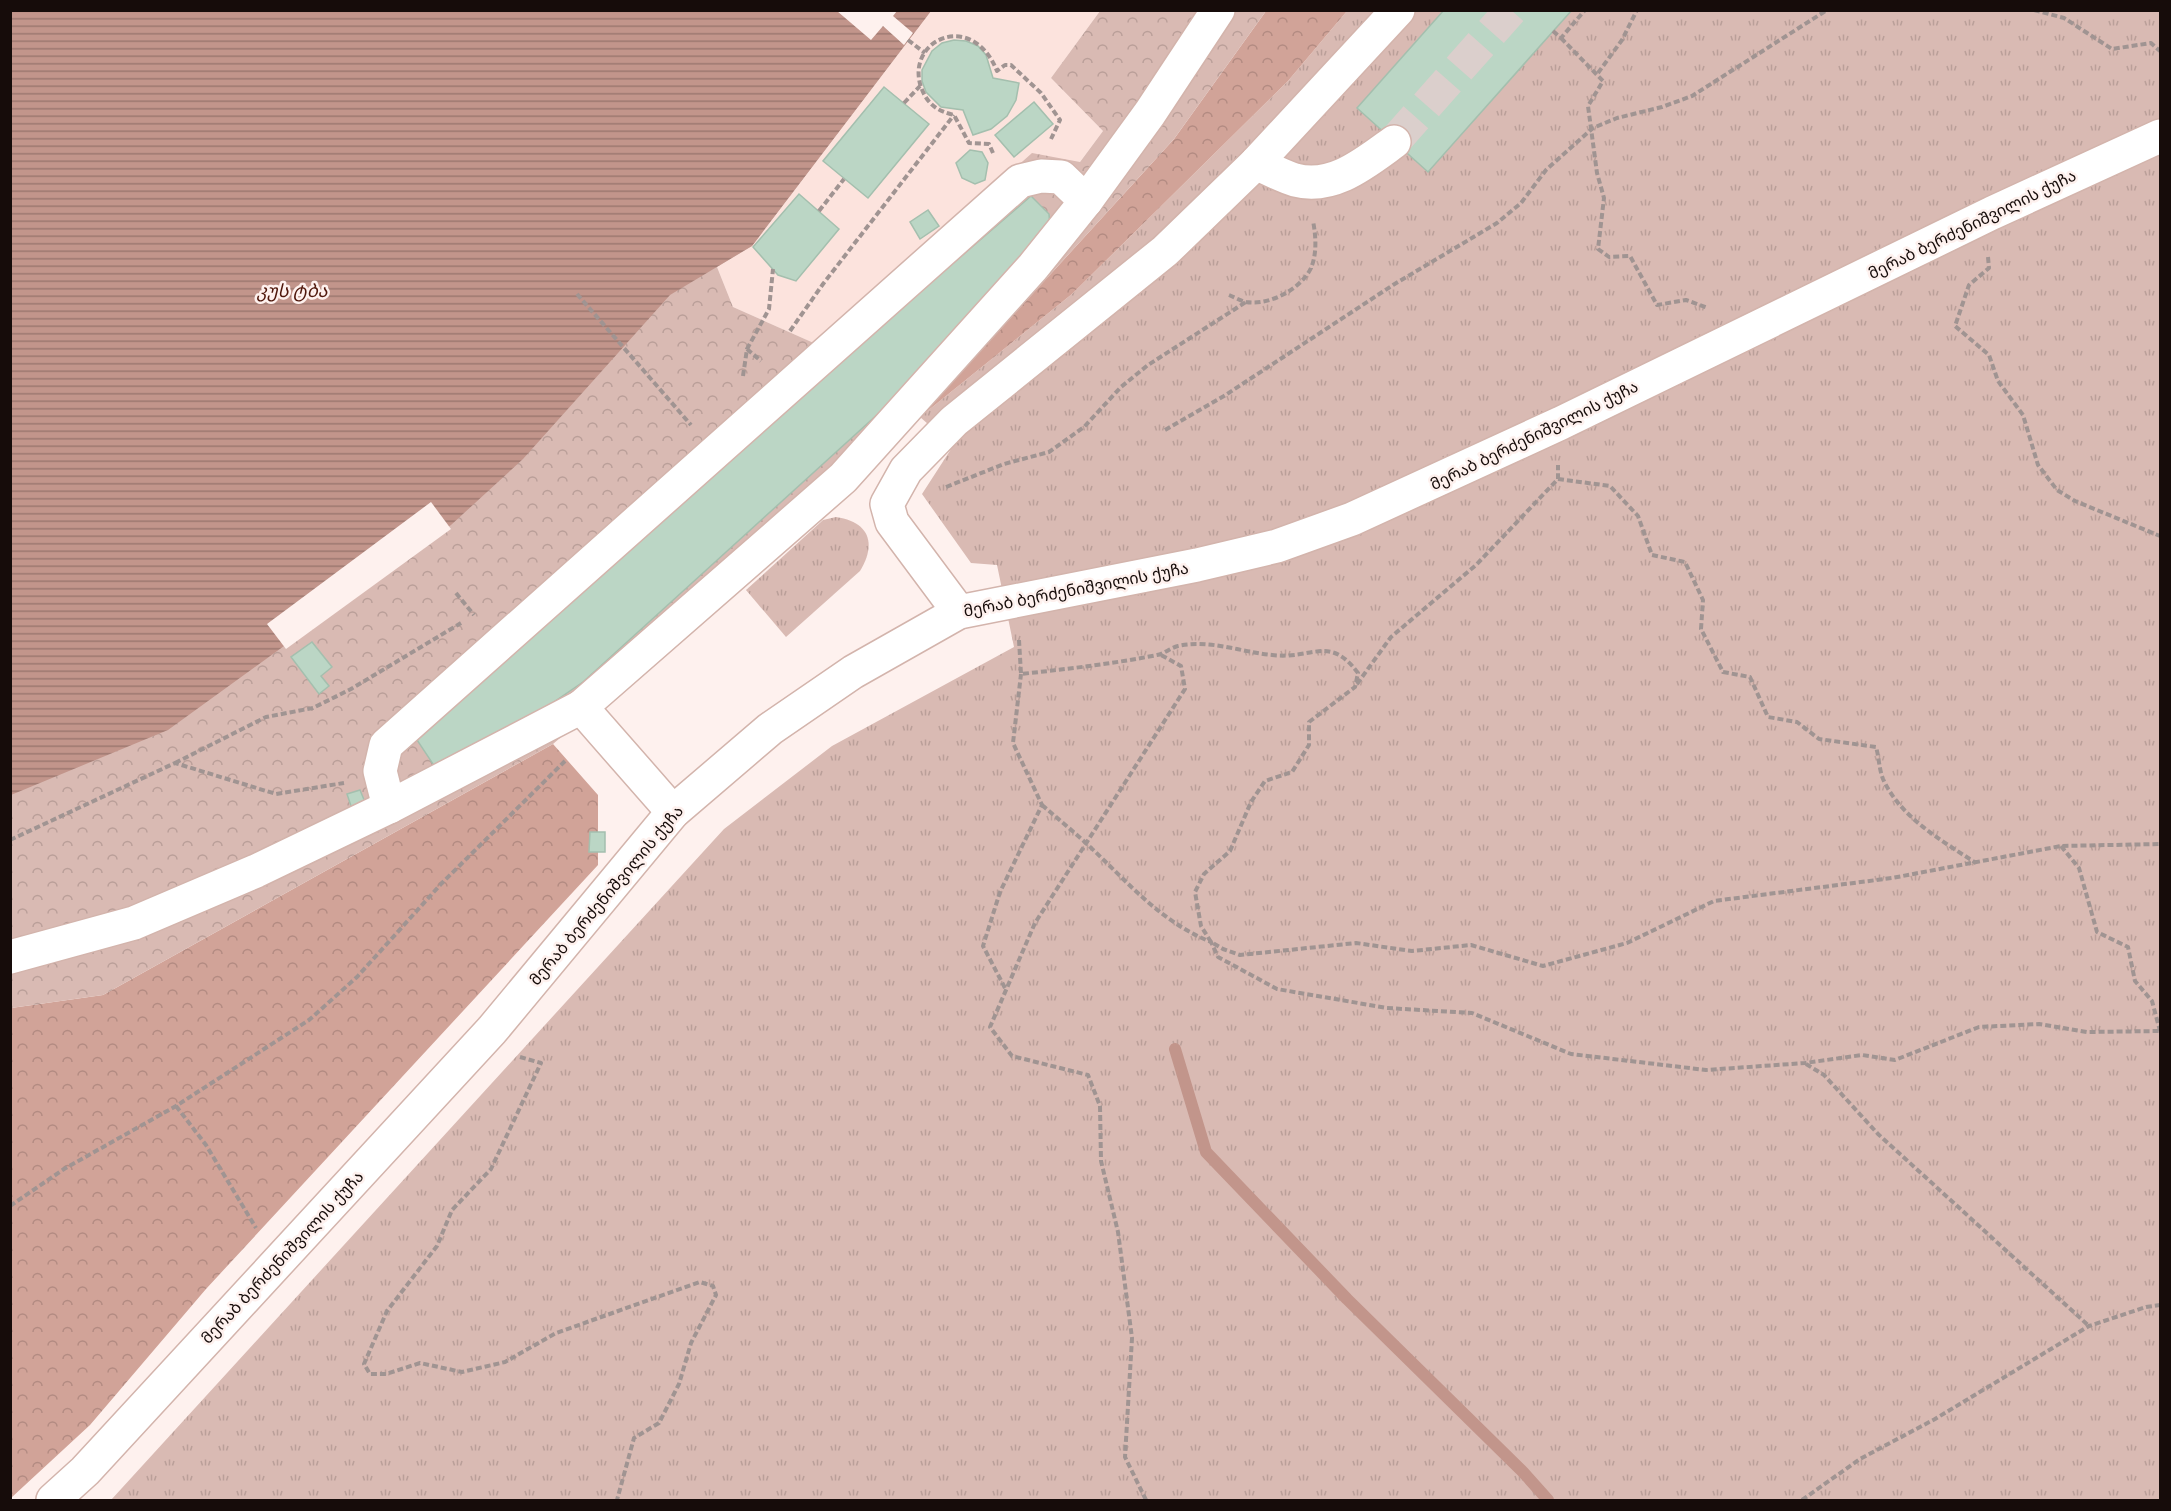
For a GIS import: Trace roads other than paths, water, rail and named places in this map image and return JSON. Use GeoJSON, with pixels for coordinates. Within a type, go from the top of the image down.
{"type":"FeatureCollection","features":[{"type":"Feature","properties":{"kind":"street"},"geometry":{"type":"LineString","coordinates":[[10,957],[134,923],[256,871],[389,807],[590,718],[843,478],[1032,267],[1086,201],[1150,113],[1218,10]]}},
{"type":"Feature","properties":{"kind":"street"},"geometry":{"type":"LineString","coordinates":[[959,612],[892,522],[891,497],[906,470],[954,421],[1165,251],[1256,163],[1398,10]]}},
{"type":"Feature","properties":{"kind":"street","name":"მერაბ ბერძენიშვილის ქუჩა"},"geometry":{"type":"LineString","coordinates":[[53,1500],[85,1471],[492,1030],[674,813],[770,729],[853,672],[959,612],[1197,565],[1277,546],[1362,515],[1561,423],[1977,221],[2160,136]]}},
{"type":"Feature","properties":{"kind":"street"},"geometry":{"type":"LineString","coordinates":[[1256,163],[1293,179],[1311,183],[1350,174],[1395,142]]}},
{"type":"Feature","properties":{"kind":"street"},"geometry":{"type":"LineString","coordinates":[[389,807],[380,771],[386,745],[418,713],[1020,181],[1041,176],[1061,177],[1086,201]]}},
{"type":"Feature","properties":{"kind":"street"},"geometry":{"type":"LineString","coordinates":[[843,478],[891,497]]}},
{"type":"Feature","properties":{"kind":"street"},"geometry":{"type":"LineString","coordinates":[[590,718],[674,813]]}},
{"type":"Feature","properties":{"kind":"water","name":"კუს ტბა"},"geometry":{"type":"Polygon","coordinates":[[[11,11],[931,11],[752,246],[670,295],[523,459],[451,525],[168,730],[11,795],[11,11]]]}},
{"type":"Feature","properties":{"kind":"waterway"},"geometry":{"type":"LineString","coordinates":[[1175,1049],[1206,1152],[1347,1299],[1523,1472],[1548,1500]]}},
{"type":"Feature","properties":{"kind":"tunnel"},"geometry":{"type":"LineString","coordinates":[[1394,142],[1511,10]]}}]}
